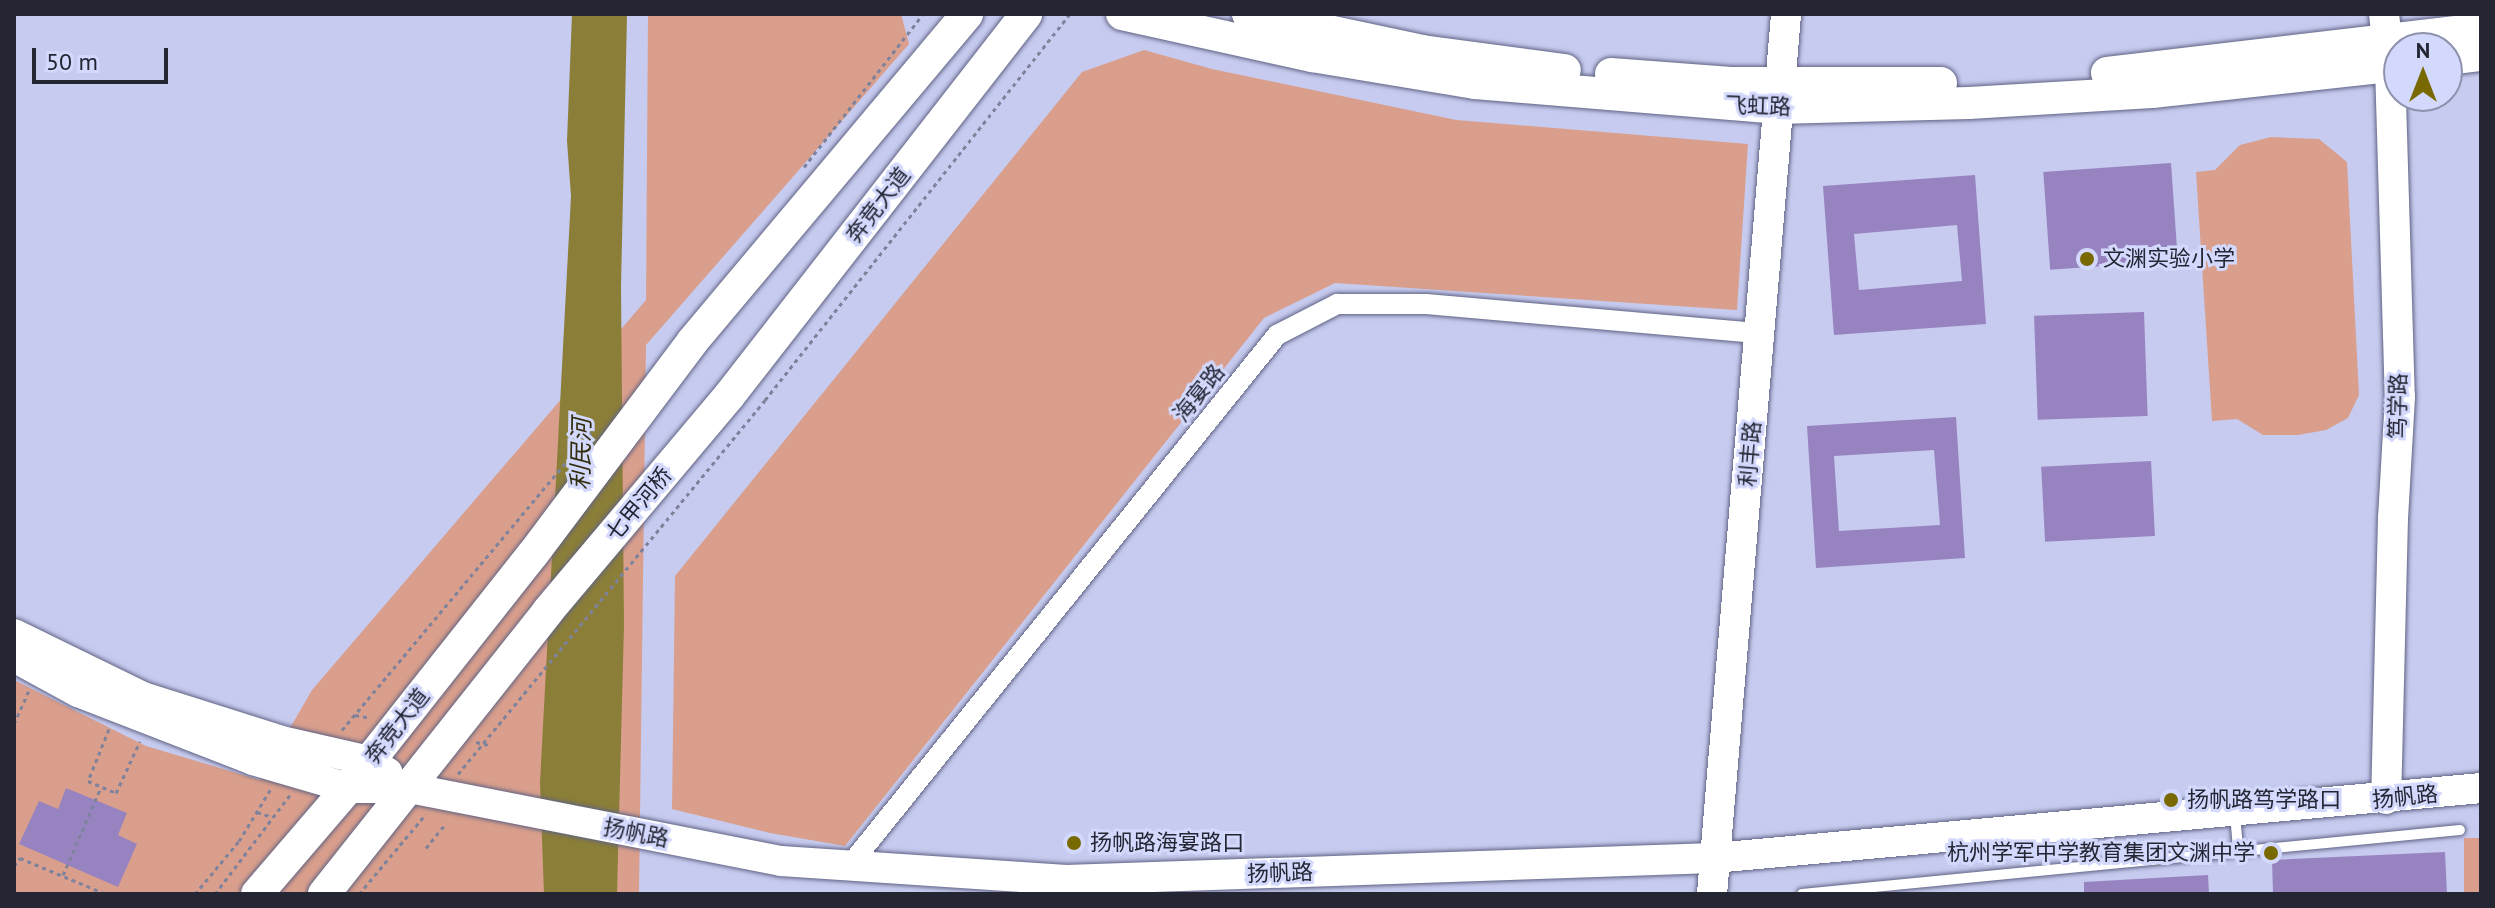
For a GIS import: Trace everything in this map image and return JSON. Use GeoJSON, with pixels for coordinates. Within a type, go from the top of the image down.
{"type":"FeatureCollection","features":[{"type":"Feature","properties":{"kind":"main road","name":"奔竞大道"},"geometry":{"type":"LineString","coordinates":[[257,894],[348,788],[533,554],[692,342],[967,14]]}},
{"type":"Feature","properties":{"kind":"main road","name":"奔竞大道"},"geometry":{"type":"LineString","coordinates":[[729,396],[1026,14]]}},
{"type":"Feature","properties":{"kind":"main road","name":"飞虹路"},"geometry":{"type":"LineString","coordinates":[[1122,14],[1297,53],[1475,83],[1969,103],[2152,92],[2383,47]]}},
{"type":"Feature","properties":{"kind":"main road","name":"飞虹路"},"geometry":{"type":"LineString","coordinates":[[1248,14],[1422,51],[1779,95]]}},
{"type":"Feature","properties":{"kind":"main road","name":"七甲河桥"},"geometry":{"type":"LineString","coordinates":[[409,788],[548,611],[729,396]]}},
{"type":"Feature","properties":{"kind":"main road"},"geometry":{"type":"LineString","coordinates":[[324,894],[409,788]]}},
{"type":"Feature","properties":{"kind":"street","name":"利丰路"},"geometry":{"type":"LineString","coordinates":[[1712,894],[1786,14]]}},
{"type":"Feature","properties":{"kind":"street","name":"笃学路"},"geometry":{"type":"LineString","coordinates":[[2386,799],[2393,518],[2400,397],[2392,112]]}},
{"type":"Feature","properties":{"kind":"street","name":"海宴路"},"geometry":{"type":"LineString","coordinates":[[850,865],[1277,335],[1337,304],[1426,304],[1760,333]]}},
{"type":"Feature","properties":{"kind":"street"},"geometry":{"type":"LineString","coordinates":[[14,634],[143,697],[369,761],[409,788]]}},
{"type":"Feature","properties":{"kind":"street","name":"扬帆路"},"geometry":{"type":"LineString","coordinates":[[14,657],[78,692],[253,760],[348,788],[409,788],[444,809],[523,811],[781,861],[1066,880],[1714,858],[2481,788]]}},
{"type":"Feature","properties":{"kind":"lane"},"geometry":{"type":"LineString","coordinates":[[2235,812],[2238,851]]}},
{"type":"Feature","properties":{"kind":"lane"},"geometry":{"type":"LineString","coordinates":[[1802,894],[2460,830]]}},
{"type":"Feature","properties":{"kind":"path"},"geometry":{"type":"LineString","coordinates":[[796,178],[923,14]]}},
{"type":"Feature","properties":{"kind":"path"},"geometry":{"type":"LineString","coordinates":[[359,894],[444,809],[1070,14]]}},
{"type":"Feature","properties":{"kind":"path"},"geometry":{"type":"LineString","coordinates":[[325,751],[597,425]]}},
{"type":"Feature","properties":{"kind":"path"},"geometry":{"type":"LineString","coordinates":[[14,724],[33,684]]}},
{"type":"Feature","properties":{"kind":"path"},"geometry":{"type":"LineString","coordinates":[[113,718],[88,781],[101,787],[116,793],[144,731]]}},
{"type":"Feature","properties":{"kind":"path"},"geometry":{"type":"LineString","coordinates":[[215,894],[305,776]]}},
{"type":"Feature","properties":{"kind":"path"},"geometry":{"type":"LineString","coordinates":[[195,894],[239,841],[257,812],[271,789],[266,779]]}},
{"type":"Feature","properties":{"kind":"path"},"geometry":{"type":"LineString","coordinates":[[63,876],[101,787]]}},
{"type":"Feature","properties":{"kind":"path"},"geometry":{"type":"LineString","coordinates":[[426,848],[444,809]]}},
{"type":"Feature","properties":{"kind":"path"},"geometry":{"type":"LineString","coordinates":[[257,812],[273,818]]}},
{"type":"Feature","properties":{"kind":"path"},"geometry":{"type":"LineString","coordinates":[[14,866],[20,858],[106,894]]}},
{"type":"Feature","properties":{"kind":"shaded area"},"geometry":{"type":"Polygon","coordinates":[[[648,14],[901,14],[909,44],[646,345],[639,894],[14,894],[14,680],[146,746],[260,780],[312,690],[646,300],[648,14]]]}},
{"type":"Feature","properties":{"kind":"shaded area"},"geometry":{"type":"Polygon","coordinates":[[[1144,50],[1212,69],[1456,120],[1748,144],[1737,310],[1335,283],[1264,318],[845,846],[770,833],[672,809],[675,576],[1082,72],[1144,50]]]}},
{"type":"Feature","properties":{"kind":"shaded area"},"geometry":{"type":"Polygon","coordinates":[[[2271,137],[2319,139],[2347,162],[2359,395],[2348,418],[2326,430],[2298,435],[2263,435],[2237,419],[2212,421],[2196,172],[2215,170],[2240,145],[2271,137]]]}},
{"type":"Feature","properties":{"kind":"shaded area"},"geometry":{"type":"Polygon","coordinates":[[[2464,838],[2481,838],[2481,894],[2464,894],[2464,838]]]}},
{"type":"Feature","properties":{"kind":"water","name":"利民河"},"geometry":{"type":"Polygon","coordinates":[[[572,14],[627,14],[621,286],[624,626],[617,894],[544,894],[540,783],[571,196],[567,141],[572,14]]]}},
{"type":"Feature","properties":{"kind":"building"},"geometry":{"type":"Polygon","coordinates":[[[2171,163],[2178,261],[2050,270],[2043,172],[2171,163]]]}},
{"type":"Feature","properties":{"kind":"building"},"geometry":{"type":"Polygon","coordinates":[[[1975,175],[1986,324],[1834,335],[1823,186],[1975,175]],[[1957,225],[1854,234],[1859,290],[1962,281],[1957,225]]]}},
{"type":"Feature","properties":{"kind":"building"},"geometry":{"type":"Polygon","coordinates":[[[2144,312],[2148,416],[2038,420],[2034,316],[2144,312]]]}},
{"type":"Feature","properties":{"kind":"building"},"geometry":{"type":"Polygon","coordinates":[[[1956,417],[1965,558],[1816,568],[1807,426],[1956,417]],[[1934,450],[1834,456],[1839,531],[1940,525],[1934,450]]]}},
{"type":"Feature","properties":{"kind":"building"},"geometry":{"type":"Polygon","coordinates":[[[2151,461],[2155,536],[2045,542],[2041,467],[2151,461]]]}},
{"type":"Feature","properties":{"kind":"building"},"geometry":{"type":"Polygon","coordinates":[[[66,788],[127,813],[118,835],[137,844],[118,887],[19,844],[39,801],[58,809],[66,788]]]}},
{"type":"Feature","properties":{"kind":"building"},"geometry":{"type":"Polygon","coordinates":[[[2445,852],[2447,894],[2273,894],[2272,860],[2445,852]]]}},
{"type":"Feature","properties":{"kind":"building"},"geometry":{"type":"Polygon","coordinates":[[[2208,875],[2209,894],[2084,894],[2084,882],[2208,875]]]}},
{"type":"Feature","properties":{"kind":"place","name":"文渊实验小学"},"geometry":{"type":"Point","coordinates":[2087,259]}},
{"type":"Feature","properties":{"kind":"place","name":"扬帆路笃学路口"},"geometry":{"type":"Point","coordinates":[2171,800]}},
{"type":"Feature","properties":{"kind":"place","name":"扬帆路海宴路口"},"geometry":{"type":"Point","coordinates":[1074,843]}},
{"type":"Feature","properties":{"kind":"place","name":"杭州学军中学教育集团文渊中学"},"geometry":{"type":"Point","coordinates":[2271,853]}}]}
